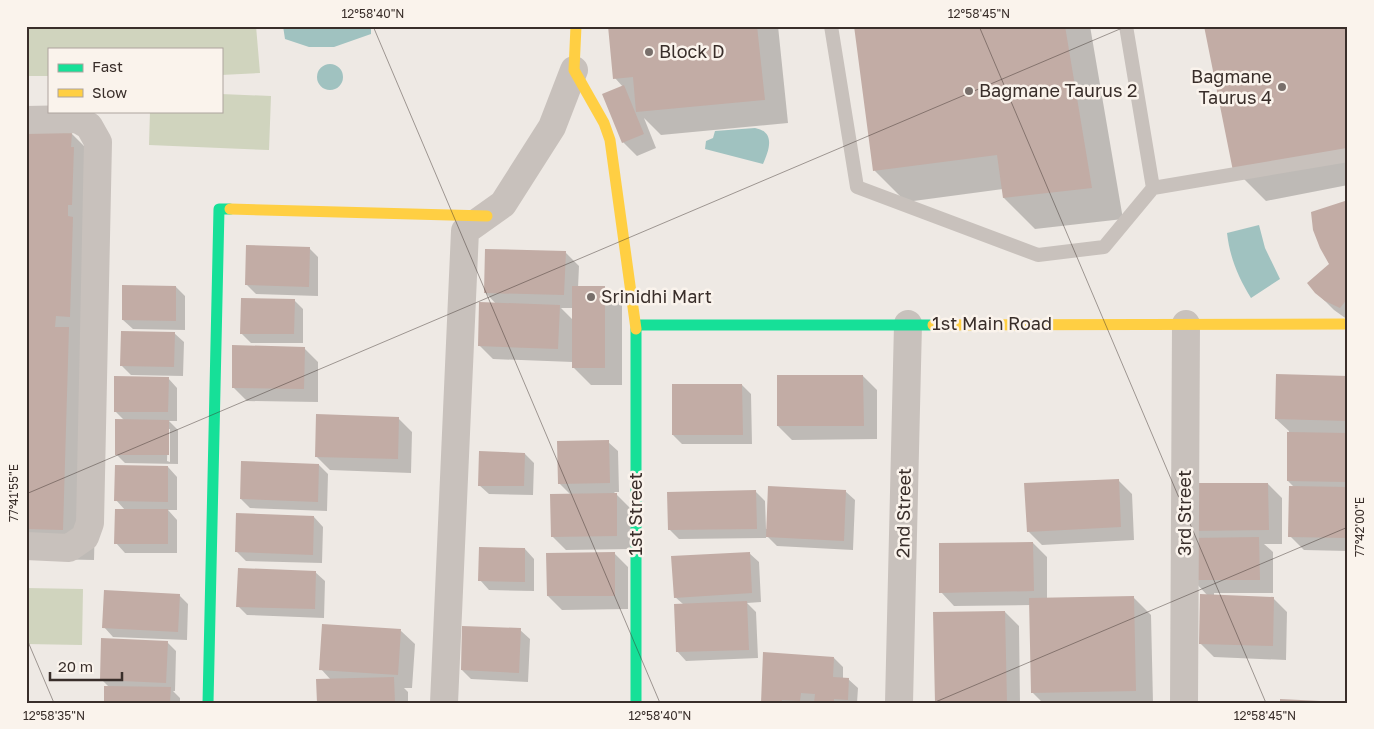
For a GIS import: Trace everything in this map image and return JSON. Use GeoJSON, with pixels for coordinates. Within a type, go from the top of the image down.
{"type":"FeatureCollection","features":[{"type":"Feature","properties":{"kind":"street"},"geometry":{"type":"LineString","coordinates":[[444,703],[465,231],[503,204],[552,127],[574,70],[576,26]]}},
{"type":"Feature","properties":{"kind":"street","name":"1st Street"},"geometry":{"type":"LineString","coordinates":[[574,70],[604,124],[610,140],[636,325],[636,703]]}},
{"type":"Feature","properties":{"kind":"street"},"geometry":{"type":"LineString","coordinates":[[26,120],[77,119],[89,126],[98,142],[90,523],[85,537],[69,548],[26,546]]}},
{"type":"Feature","properties":{"kind":"street"},"geometry":{"type":"LineString","coordinates":[[208,703],[219,209],[486,216]]}},
{"type":"Feature","properties":{"kind":"street","name":"2nd Street"},"geometry":{"type":"LineString","coordinates":[[900,703],[908,324]]}},
{"type":"Feature","properties":{"kind":"street","name":"3rd Street"},"geometry":{"type":"LineString","coordinates":[[1184,703],[1186,324]]}},
{"type":"Feature","properties":{"kind":"street","name":"1st Main Road"},"geometry":{"type":"LineString","coordinates":[[636,325],[1348,324]]}},
{"type":"Feature","properties":{"kind":"lane"},"geometry":{"type":"LineString","coordinates":[[831,26],[857,187],[1038,255],[1104,247],[1152,188],[1348,155]]}},
{"type":"Feature","properties":{"kind":"lane"},"geometry":{"type":"LineString","coordinates":[[1126,26],[1152,188]]}},
{"type":"Feature","properties":{"kind":"green space"},"geometry":{"type":"Polygon","coordinates":[[[26,26],[256,26],[260,73],[222,75],[222,48],[48,48],[48,76],[26,76],[26,26]]]}},
{"type":"Feature","properties":{"kind":"green space"},"geometry":{"type":"Polygon","coordinates":[[[222,94],[271,96],[269,150],[149,145],[150,112],[222,112],[222,94]]]}},
{"type":"Feature","properties":{"kind":"green space"},"geometry":{"type":"Polygon","coordinates":[[[26,588],[83,589],[82,645],[26,644],[26,588]]]}},
{"type":"Feature","properties":{"kind":"water"},"geometry":{"type":"Polygon","coordinates":[[[283,26],[371,26],[371,34],[334,47],[309,47],[285,39],[283,26]]]}},
{"type":"Feature","properties":{"kind":"water"},"geometry":{"type":"Polygon","coordinates":[[[330,64],[340,67],[343,77],[340,87],[330,90],[320,87],[317,77],[320,67],[330,64]]]}},
{"type":"Feature","properties":{"kind":"water"},"geometry":{"type":"Polygon","coordinates":[[[755,128],[762,130],[768,137],[769,148],[763,164],[705,149],[706,141],[713,138],[715,131],[755,128]]]}},
{"type":"Feature","properties":{"kind":"water"},"geometry":{"type":"Polygon","coordinates":[[[1259,225],[1265,248],[1280,279],[1251,298],[1235,267],[1227,233],[1259,225]]]}},
{"type":"Feature","properties":{"kind":"building"},"geometry":{"type":"Polygon","coordinates":[[[608,26],[757,26],[765,100],[636,112],[633,77],[613,79],[608,26]]]}},
{"type":"Feature","properties":{"kind":"building","name":"Bagmane Taurus 2"},"geometry":{"type":"Polygon","coordinates":[[[854,26],[1065,26],[1092,188],[1003,198],[997,155],[873,171],[854,26]]]}},
{"type":"Feature","properties":{"kind":"building","name":"Bagmane Taurus 4"},"geometry":{"type":"Polygon","coordinates":[[[1204,26],[1348,26],[1348,148],[1233,171],[1204,26]]]}},
{"type":"Feature","properties":{"kind":"building"},"geometry":{"type":"Polygon","coordinates":[[[624,85],[644,134],[622,143],[602,94],[624,85]]]}},
{"type":"Feature","properties":{"kind":"building"},"geometry":{"type":"Polygon","coordinates":[[[28,131],[72,132],[71,147],[74,147],[72,205],[68,205],[68,216],[73,217],[70,317],[56,316],[55,327],[69,327],[63,530],[26,529],[26,145],[28,145],[28,131]]]}},
{"type":"Feature","properties":{"kind":"building"},"geometry":{"type":"Polygon","coordinates":[[[1348,200],[1348,298],[1340,308],[1325,301],[1307,283],[1329,264],[1313,230],[1311,212],[1348,200]]]}},
{"type":"Feature","properties":{"kind":"building"},"geometry":{"type":"Polygon","coordinates":[[[246,245],[310,247],[309,287],[245,285],[246,245]]]}},
{"type":"Feature","properties":{"kind":"building"},"geometry":{"type":"Polygon","coordinates":[[[485,249],[566,251],[564,295],[484,293],[485,249]]]}},
{"type":"Feature","properties":{"kind":"building"},"geometry":{"type":"Polygon","coordinates":[[[122,285],[176,286],[176,321],[122,320],[122,285]]]}},
{"type":"Feature","properties":{"kind":"building"},"geometry":{"type":"Polygon","coordinates":[[[572,286],[605,286],[605,368],[572,368],[572,286]]]}},
{"type":"Feature","properties":{"kind":"building"},"geometry":{"type":"Polygon","coordinates":[[[241,298],[295,299],[294,334],[240,334],[241,298]]]}},
{"type":"Feature","properties":{"kind":"building"},"geometry":{"type":"Polygon","coordinates":[[[479,302],[560,305],[558,349],[478,346],[479,302]]]}},
{"type":"Feature","properties":{"kind":"building"},"geometry":{"type":"Polygon","coordinates":[[[121,331],[175,332],[174,367],[120,366],[121,331]]]}},
{"type":"Feature","properties":{"kind":"building"},"geometry":{"type":"Polygon","coordinates":[[[232,345],[305,347],[304,389],[232,388],[232,345]]]}},
{"type":"Feature","properties":{"kind":"building"},"geometry":{"type":"Polygon","coordinates":[[[1276,374],[1348,376],[1348,421],[1275,419],[1276,374]]]}},
{"type":"Feature","properties":{"kind":"building"},"geometry":{"type":"Polygon","coordinates":[[[777,375],[863,375],[864,426],[777,426],[777,375]]]}},
{"type":"Feature","properties":{"kind":"building"},"geometry":{"type":"Polygon","coordinates":[[[114,376],[169,377],[168,412],[114,412],[114,376]]]}},
{"type":"Feature","properties":{"kind":"building"},"geometry":{"type":"Polygon","coordinates":[[[672,384],[742,384],[743,435],[672,435],[672,384]]]}},
{"type":"Feature","properties":{"kind":"building"},"geometry":{"type":"Polygon","coordinates":[[[316,414],[399,417],[398,459],[315,457],[316,414]]]}},
{"type":"Feature","properties":{"kind":"building"},"geometry":{"type":"Polygon","coordinates":[[[115,419],[169,420],[169,455],[115,455],[115,419]]]}},
{"type":"Feature","properties":{"kind":"building"},"geometry":{"type":"Polygon","coordinates":[[[1287,432],[1348,433],[1348,482],[1287,481],[1287,432]]]}},
{"type":"Feature","properties":{"kind":"building"},"geometry":{"type":"Polygon","coordinates":[[[609,440],[610,483],[558,484],[557,441],[609,440]]]}},
{"type":"Feature","properties":{"kind":"building"},"geometry":{"type":"Polygon","coordinates":[[[479,451],[525,453],[524,486],[478,486],[479,451]]]}},
{"type":"Feature","properties":{"kind":"building"},"geometry":{"type":"Polygon","coordinates":[[[241,461],[319,464],[318,502],[240,499],[241,461]]]}},
{"type":"Feature","properties":{"kind":"building"},"geometry":{"type":"Polygon","coordinates":[[[115,465],[168,466],[168,502],[114,501],[115,465]]]}},
{"type":"Feature","properties":{"kind":"building"},"geometry":{"type":"Polygon","coordinates":[[[1119,479],[1121,527],[1027,532],[1024,483],[1119,479]]]}},
{"type":"Feature","properties":{"kind":"building"},"geometry":{"type":"Polygon","coordinates":[[[1189,483],[1268,483],[1269,530],[1189,531],[1189,483]]]}},
{"type":"Feature","properties":{"kind":"building"},"geometry":{"type":"Polygon","coordinates":[[[768,486],[846,490],[844,541],[766,537],[768,486]]]}},
{"type":"Feature","properties":{"kind":"building"},"geometry":{"type":"Polygon","coordinates":[[[1289,486],[1348,487],[1348,538],[1288,537],[1289,486]]]}},
{"type":"Feature","properties":{"kind":"building"},"geometry":{"type":"Polygon","coordinates":[[[756,490],[757,529],[668,530],[667,492],[756,490]]]}},
{"type":"Feature","properties":{"kind":"building"},"geometry":{"type":"Polygon","coordinates":[[[617,493],[617,536],[551,537],[550,494],[617,493]]]}},
{"type":"Feature","properties":{"kind":"building"},"geometry":{"type":"Polygon","coordinates":[[[115,509],[168,509],[168,544],[114,544],[115,509]]]}},
{"type":"Feature","properties":{"kind":"building"},"geometry":{"type":"Polygon","coordinates":[[[236,513],[314,516],[313,555],[235,552],[236,513]]]}},
{"type":"Feature","properties":{"kind":"building"},"geometry":{"type":"Polygon","coordinates":[[[1259,537],[1260,580],[1191,580],[1191,538],[1259,537]]]}},
{"type":"Feature","properties":{"kind":"building"},"geometry":{"type":"Polygon","coordinates":[[[1033,542],[1034,591],[939,593],[939,543],[1033,542]]]}},
{"type":"Feature","properties":{"kind":"building"},"geometry":{"type":"Polygon","coordinates":[[[479,547],[525,548],[525,582],[478,581],[479,547]]]}},
{"type":"Feature","properties":{"kind":"building"},"geometry":{"type":"Polygon","coordinates":[[[615,552],[615,596],[547,596],[546,553],[615,552]]]}},
{"type":"Feature","properties":{"kind":"building"},"geometry":{"type":"Polygon","coordinates":[[[750,552],[752,593],[674,598],[671,556],[750,552]]]}},
{"type":"Feature","properties":{"kind":"building"},"geometry":{"type":"Polygon","coordinates":[[[238,568],[316,571],[315,609],[236,607],[238,568]]]}},
{"type":"Feature","properties":{"kind":"building"},"geometry":{"type":"Polygon","coordinates":[[[104,590],[180,594],[178,632],[102,628],[104,590]]]}},
{"type":"Feature","properties":{"kind":"building"},"geometry":{"type":"Polygon","coordinates":[[[1200,594],[1274,597],[1273,646],[1199,644],[1200,594]]]}},
{"type":"Feature","properties":{"kind":"building"},"geometry":{"type":"Polygon","coordinates":[[[1134,596],[1136,691],[1031,693],[1029,598],[1134,596]]]}},
{"type":"Feature","properties":{"kind":"building"},"geometry":{"type":"Polygon","coordinates":[[[747,601],[749,650],[676,652],[674,604],[747,601]]]}},
{"type":"Feature","properties":{"kind":"building"},"geometry":{"type":"Polygon","coordinates":[[[1005,611],[1007,703],[935,703],[933,612],[1005,611]]]}},
{"type":"Feature","properties":{"kind":"building"},"geometry":{"type":"Polygon","coordinates":[[[322,624],[401,629],[398,675],[319,670],[322,624]]]}},
{"type":"Feature","properties":{"kind":"building"},"geometry":{"type":"Polygon","coordinates":[[[462,626],[521,628],[519,673],[461,670],[462,626]]]}},
{"type":"Feature","properties":{"kind":"building"},"geometry":{"type":"Polygon","coordinates":[[[101,638],[168,641],[166,683],[100,680],[101,638]]]}},
{"type":"Feature","properties":{"kind":"building"},"geometry":{"type":"Polygon","coordinates":[[[763,652],[834,657],[833,677],[849,678],[848,700],[834,699],[834,703],[814,703],[815,694],[801,693],[800,701],[782,700],[782,703],[761,703],[763,652]]]}},
{"type":"Feature","properties":{"kind":"building"},"geometry":{"type":"Polygon","coordinates":[[[394,677],[395,703],[317,703],[316,679],[394,677]]]}},
{"type":"Feature","properties":{"kind":"building"},"geometry":{"type":"Polygon","coordinates":[[[104,686],[171,687],[170,703],[104,703],[104,686]]]}},
{"type":"Feature","properties":{"kind":"building"},"geometry":{"type":"Polygon","coordinates":[[[1280,699],[1321,701],[1321,703],[1280,703],[1280,699]]]}},
{"type":"Feature","properties":{"kind":"traffic: fast"},"geometry":{"type":"LineString","coordinates":[[208,703],[219,209],[230,209]]}},
{"type":"Feature","properties":{"kind":"traffic: fast"},"geometry":{"type":"LineString","coordinates":[[636,325],[933,325]]}},
{"type":"Feature","properties":{"kind":"traffic: fast"},"geometry":{"type":"LineString","coordinates":[[636,329],[636,703]]}},
{"type":"Feature","properties":{"kind":"traffic: slow"},"geometry":{"type":"LineString","coordinates":[[576,26],[574,70],[604,123],[610,140],[636,329]]}},
{"type":"Feature","properties":{"kind":"traffic: slow"},"geometry":{"type":"LineString","coordinates":[[230,209],[487,216]]}},
{"type":"Feature","properties":{"kind":"traffic: slow"},"geometry":{"type":"LineString","coordinates":[[933,325],[1348,324]]}},
{"type":"Feature","properties":{"kind":"place","name":"Block D"},"geometry":{"type":"Point","coordinates":[649,52]}},
{"type":"Feature","properties":{"kind":"place","name":"Bagmane Taurus 4"},"geometry":{"type":"Point","coordinates":[1282,87]}},
{"type":"Feature","properties":{"kind":"place","name":"Bagmane Taurus 2"},"geometry":{"type":"Point","coordinates":[969,91]}},
{"type":"Feature","properties":{"kind":"place","name":"Srinidhi Mart"},"geometry":{"type":"Point","coordinates":[591,297]}}]}
